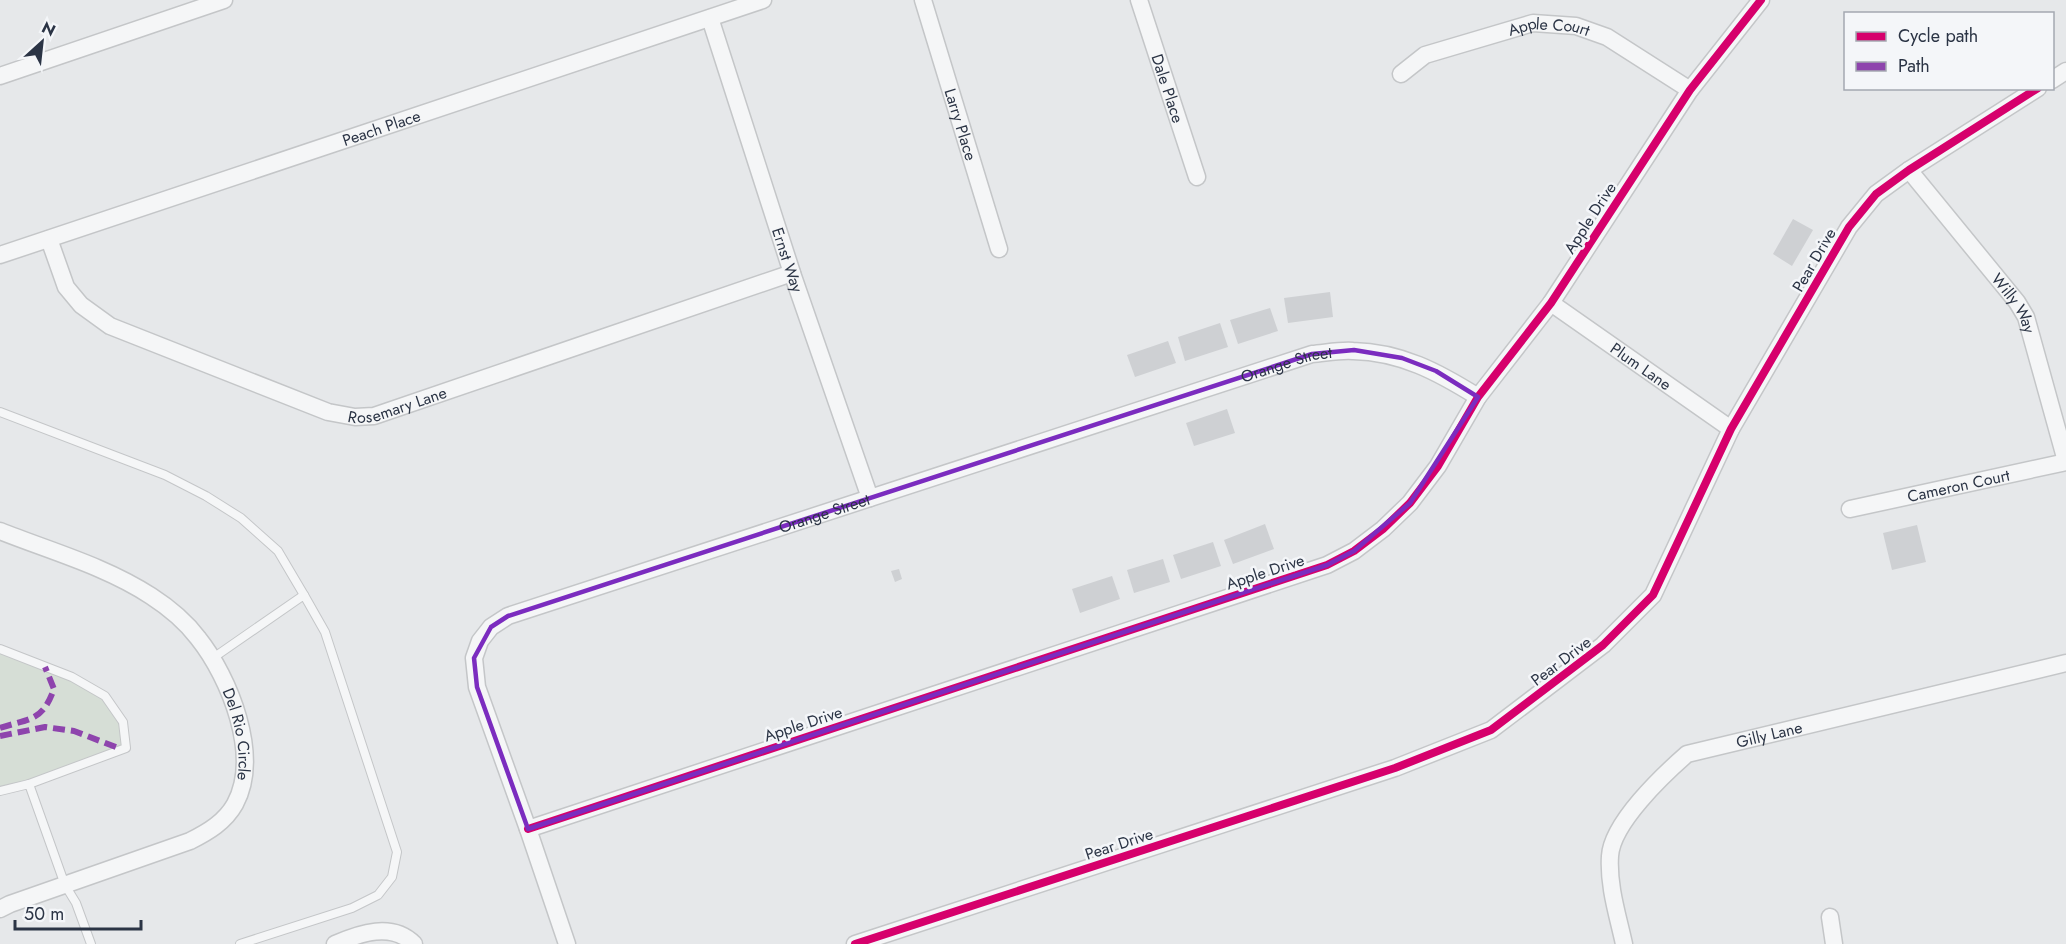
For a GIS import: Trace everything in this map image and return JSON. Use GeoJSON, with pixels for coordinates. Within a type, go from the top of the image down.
{"type":"FeatureCollection","features":[{"type":"Feature","properties":{"kind":"street"},"geometry":{"type":"LineString","coordinates":[[0,76],[224,0]]}},
{"type":"Feature","properties":{"kind":"street","name":"Peach Place"},"geometry":{"type":"LineString","coordinates":[[0,255],[763,0]]}},
{"type":"Feature","properties":{"kind":"street","name":"Larry Place"},"geometry":{"type":"LineString","coordinates":[[923,0],[999,249]]}},
{"type":"Feature","properties":{"kind":"street","name":"Dale Place"},"geometry":{"type":"LineString","coordinates":[[1139,0],[1197,177]]}},
{"type":"Feature","properties":{"kind":"street","name":"Apple Drive"},"geometry":{"type":"LineString","coordinates":[[528,829],[1328,565],[1354,551],[1383,529],[1410,503],[1438,466],[1478,397],[1551,303],[1690,90],[1761,0]]}},
{"type":"Feature","properties":{"kind":"street","name":"Ernst Way"},"geometry":{"type":"LineString","coordinates":[[710,18],[792,273],[870,498]]}},
{"type":"Feature","properties":{"kind":"street","name":"Apple Court"},"geometry":{"type":"LineString","coordinates":[[1401,74],[1425,55],[1533,24],[1565,25],[1576,26],[1607,37],[1690,90]]}},
{"type":"Feature","properties":{"kind":"street","name":"Pear Drive"},"geometry":{"type":"LineString","coordinates":[[855,944],[1395,768],[1491,730],[1603,645],[1653,595],[1731,429],[1849,227],[1876,194],[1909,170],[2035,90]]}},
{"type":"Feature","properties":{"kind":"street","name":"Willy Way"},"geometry":{"type":"LineString","coordinates":[[1909,170],[2017,302],[2026,317],[2066,462]]}},
{"type":"Feature","properties":{"kind":"street","name":"Rosemary Lane"},"geometry":{"type":"LineString","coordinates":[[49,238],[66,287],[81,305],[110,326],[328,412],[355,417],[374,416],[792,273]]}},
{"type":"Feature","properties":{"kind":"street","name":"Plum Lane"},"geometry":{"type":"LineString","coordinates":[[1551,303],[1731,429]]}},
{"type":"Feature","properties":{"kind":"street","name":"Orange Street"},"geometry":{"type":"LineString","coordinates":[[567,944],[477,687],[474,658],[480,641],[491,627],[508,616],[1312,354],[1354,350],[1402,358],[1436,371],[1478,397]]}},
{"type":"Feature","properties":{"kind":"street","name":"Cameron Court"},"geometry":{"type":"LineString","coordinates":[[1850,509],[2066,462]]}},
{"type":"Feature","properties":{"kind":"street","name":"Del Rio Circle"},"geometry":{"type":"LineString","coordinates":[[0,531],[123,580],[152,596],[179,618],[213,658],[237,712],[246,749],[244,773],[235,804],[225,818],[213,828],[190,842],[0,909]]}},
{"type":"Feature","properties":{"kind":"street","name":"Gilly Lane"},"geometry":{"type":"LineString","coordinates":[[1624,944],[1610,878],[1610,854],[1618,830],[1659,778],[1687,754],[2066,663]]}},
{"type":"Feature","properties":{"kind":"street"},"geometry":{"type":"LineString","coordinates":[[1830,917],[1834,944]]}},
{"type":"Feature","properties":{"kind":"street"},"geometry":{"type":"LineString","coordinates":[[335,944],[360,933],[393,931],[414,944]]}},
{"type":"Feature","properties":{"kind":"lane"},"geometry":{"type":"LineString","coordinates":[[0,412],[165,475],[206,496],[240,518],[278,551],[325,632],[397,852],[392,877],[378,895],[352,908],[240,944]]}},
{"type":"Feature","properties":{"kind":"lane"},"geometry":{"type":"LineString","coordinates":[[213,658],[304,595]]}},
{"type":"Feature","properties":{"kind":"lane"},"geometry":{"type":"LineString","coordinates":[[0,649],[72,677],[105,696],[123,722],[126,748],[29,784],[0,790]]}},
{"type":"Feature","properties":{"kind":"lane"},"geometry":{"type":"LineString","coordinates":[[29,784],[65,885],[76,903],[92,944]]}},
{"type":"Feature","properties":{"kind":"highlighted area"},"geometry":{"type":"Polygon","coordinates":[[[1354,350],[1402,358],[1436,371],[1478,397],[1410,503],[1354,551],[1327,565],[528,829],[477,687],[474,658],[491,627],[508,616],[1312,354],[1354,350]]]}},
{"type":"Feature","properties":{"kind":"shaded area"},"geometry":{"type":"Polygon","coordinates":[[[0,649],[105,696],[123,722],[126,748],[0,791],[0,649]]]}},
{"type":"Feature","properties":{"kind":"building"},"geometry":{"type":"Polygon","coordinates":[[[1793,219],[1813,230],[1792,266],[1773,254],[1793,219]]]}},
{"type":"Feature","properties":{"kind":"building"},"geometry":{"type":"Polygon","coordinates":[[[1330,292],[1333,317],[1288,323],[1284,298],[1330,292]]]}},
{"type":"Feature","properties":{"kind":"building"},"geometry":{"type":"Polygon","coordinates":[[[1270,308],[1278,331],[1238,344],[1230,320],[1270,308]]]}},
{"type":"Feature","properties":{"kind":"building"},"geometry":{"type":"Polygon","coordinates":[[[1220,323],[1228,347],[1185,361],[1178,337],[1220,323]]]}},
{"type":"Feature","properties":{"kind":"building"},"geometry":{"type":"Polygon","coordinates":[[[1168,341],[1176,363],[1135,377],[1127,355],[1168,341]]]}},
{"type":"Feature","properties":{"kind":"building"},"geometry":{"type":"Polygon","coordinates":[[[1227,409],[1235,433],[1194,446],[1186,423],[1227,409]]]}},
{"type":"Feature","properties":{"kind":"building"},"geometry":{"type":"Polygon","coordinates":[[[1265,524],[1274,549],[1233,564],[1224,540],[1265,524]]]}},
{"type":"Feature","properties":{"kind":"building"},"geometry":{"type":"Polygon","coordinates":[[[1917,525],[1926,562],[1892,570],[1883,533],[1917,525]]]}},
{"type":"Feature","properties":{"kind":"building"},"geometry":{"type":"Polygon","coordinates":[[[1213,542],[1221,566],[1181,579],[1173,555],[1213,542]]]}},
{"type":"Feature","properties":{"kind":"building"},"geometry":{"type":"Polygon","coordinates":[[[1163,559],[1170,582],[1134,593],[1127,570],[1163,559]]]}},
{"type":"Feature","properties":{"kind":"building"},"geometry":{"type":"Polygon","coordinates":[[[899,569],[902,579],[895,582],[891,571],[899,569]]]}},
{"type":"Feature","properties":{"kind":"building"},"geometry":{"type":"Polygon","coordinates":[[[1112,576],[1120,599],[1080,613],[1072,589],[1112,576]]]}},
{"type":"Feature","properties":{"kind":"marked path"},"geometry":{"type":"LineString","coordinates":[[0,728],[34,717],[45,708],[54,689],[45,667]]}},
{"type":"Feature","properties":{"kind":"marked path"},"geometry":{"type":"LineString","coordinates":[[0,736],[45,727],[74,731],[121,749]]}},
{"type":"Feature","properties":{"kind":"cycle path"},"geometry":{"type":"LineString","coordinates":[[528,829],[1327,565],[1354,551],[1383,529],[1410,503],[1438,466],[1478,397],[1551,303],[1690,90],[1761,0]]}},
{"type":"Feature","properties":{"kind":"cycle path"},"geometry":{"type":"LineString","coordinates":[[855,944],[1395,768],[1491,730],[1603,645],[1653,595],[1731,429],[1849,227],[1876,194],[1909,170],[2035,90]]}}]}
